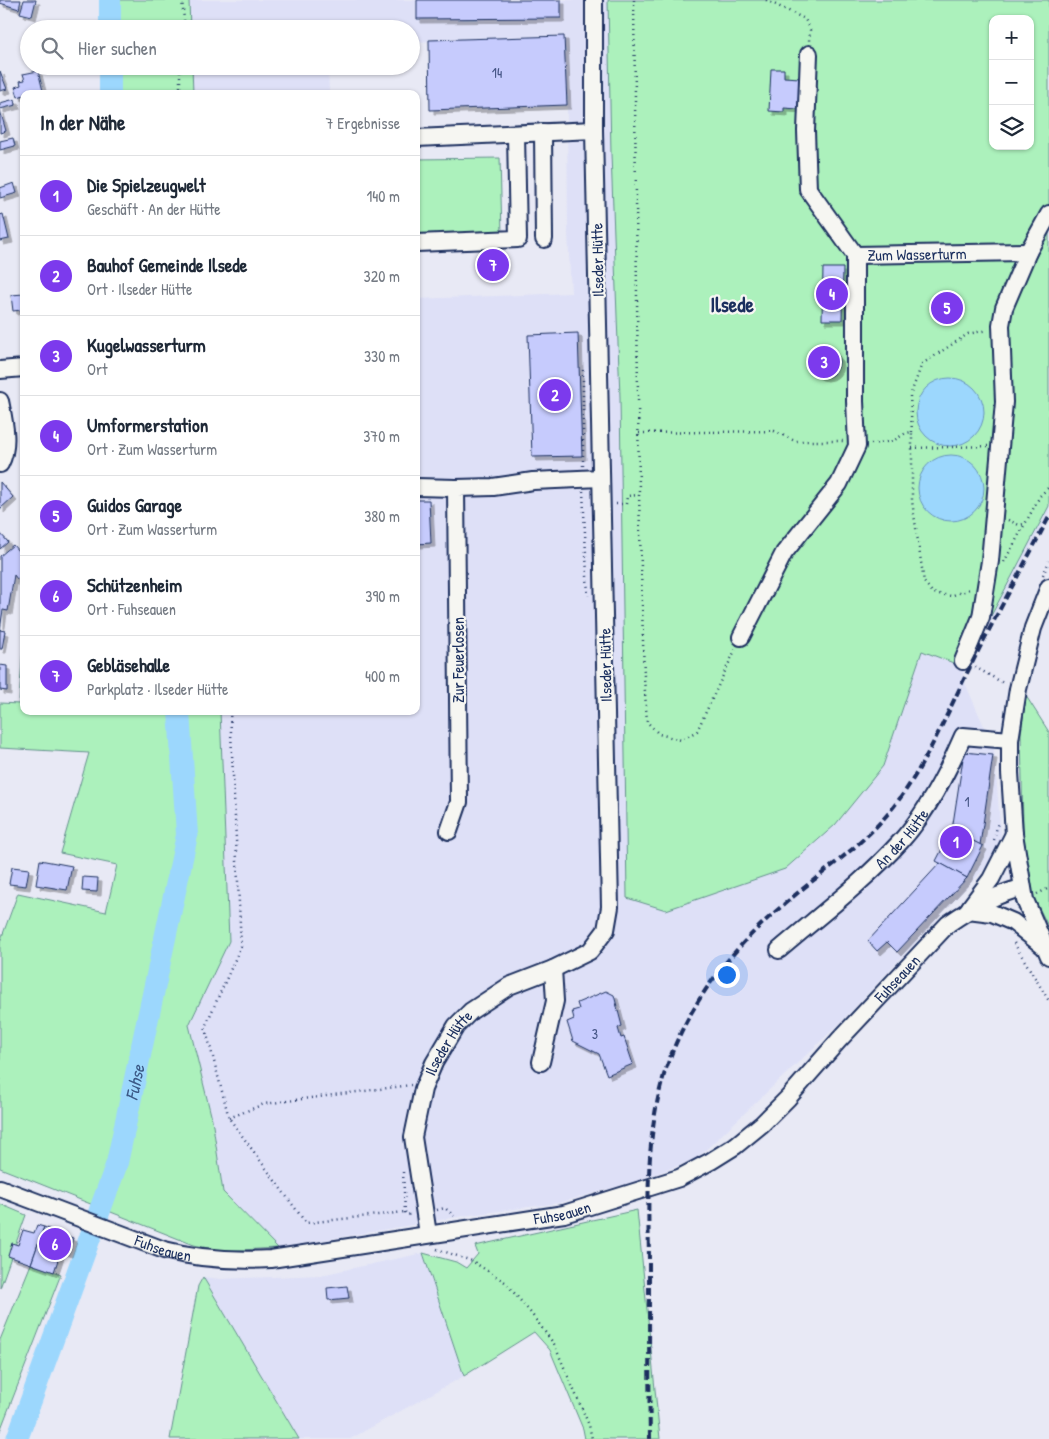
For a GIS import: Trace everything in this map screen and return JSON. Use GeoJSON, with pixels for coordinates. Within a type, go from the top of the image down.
{"type":"FeatureCollection","features":[{"type":"Feature","properties":{"kind":"street","name":"Ilseder Hütte"},"geometry":{"type":"LineString","coordinates":[[433,1242],[424,1213],[413,1137],[414,1086],[434,1063],[456,1026],[471,1011],[509,986],[553,969],[590,951],[606,930],[610,907],[594,130],[594,0]]}},
{"type":"Feature","properties":{"kind":"street","name":"Zum Wasserturm"},"geometry":{"type":"LineString","coordinates":[[809,54],[806,131],[808,189],[855,255],[1028,252]]}},
{"type":"Feature","properties":{"kind":"street"},"geometry":{"type":"LineString","coordinates":[[420,138],[594,130]]}},
{"type":"Feature","properties":{"kind":"street"},"geometry":{"type":"LineString","coordinates":[[543,132],[544,239]]}},
{"type":"Feature","properties":{"kind":"street"},"geometry":{"type":"LineString","coordinates":[[420,243],[518,239],[516,134]]}},
{"type":"Feature","properties":{"kind":"street"},"geometry":{"type":"LineString","coordinates":[[963,660],[981,617],[990,561],[1004,402],[1001,327],[1004,308],[1028,252],[1049,214]]}},
{"type":"Feature","properties":{"kind":"street"},"geometry":{"type":"LineString","coordinates":[[740,637],[784,553],[839,484],[857,443],[855,401],[855,255]]}},
{"type":"Feature","properties":{"kind":"street"},"geometry":{"type":"LineString","coordinates":[[0,370],[20,368]]}},
{"type":"Feature","properties":{"kind":"street"},"geometry":{"type":"LineString","coordinates":[[0,401],[5,426],[5,449],[0,464]]}},
{"type":"Feature","properties":{"kind":"street"},"geometry":{"type":"LineString","coordinates":[[420,487],[494,487],[533,480],[601,478]]}},
{"type":"Feature","properties":{"kind":"street","name":"Zur Feuerlosen"},"geometry":{"type":"LineString","coordinates":[[449,831],[459,802],[456,488]]}},
{"type":"Feature","properties":{"kind":"street"},"geometry":{"type":"LineString","coordinates":[[1047,952],[1024,900],[1014,834],[1010,740],[1018,689],[1033,628],[1049,587]]}},
{"type":"Feature","properties":{"kind":"street","name":"An der Hütte"},"geometry":{"type":"LineString","coordinates":[[779,950],[866,876],[902,841],[932,798],[963,736],[1010,740]]}},
{"type":"Feature","properties":{"kind":"street"},"geometry":{"type":"LineString","coordinates":[[1014,834],[991,879],[968,910],[992,914],[1013,922],[1047,952]]}},
{"type":"Feature","properties":{"kind":"street","name":"Fuhseauen"},"geometry":{"type":"LineString","coordinates":[[0,1188],[164,1250],[190,1257],[217,1259],[271,1259],[433,1242],[456,1231],[564,1214],[679,1178],[734,1146],[762,1124],[788,1098],[948,924],[968,910],[1007,891],[1022,888]]}},
{"type":"Feature","properties":{"kind":"street"},"geometry":{"type":"LineString","coordinates":[[541,1062],[555,1001],[553,969]]}},
{"type":"Feature","properties":{"kind":"path"},"geometry":{"type":"LineString","coordinates":[[182,0],[183,20]]}},
{"type":"Feature","properties":{"kind":"path"},"geometry":{"type":"LineString","coordinates":[[634,0],[639,495],[644,677],[647,722],[659,734],[681,740],[697,731],[740,637]]}},
{"type":"Feature","properties":{"kind":"path"},"geometry":{"type":"LineString","coordinates":[[766,0],[805,20],[810,30],[809,54]]}},
{"type":"Feature","properties":{"kind":"path"},"geometry":{"type":"LineString","coordinates":[[180,75],[180,90]]}},
{"type":"Feature","properties":{"kind":"path"},"geometry":{"type":"LineString","coordinates":[[924,582],[912,501],[910,396],[922,364],[968,334],[1001,327]]}},
{"type":"Feature","properties":{"kind":"path"},"geometry":{"type":"LineString","coordinates":[[583,366],[582,478],[588,596]]}},
{"type":"Feature","properties":{"kind":"path"},"geometry":{"type":"LineString","coordinates":[[639,433],[774,431],[794,441],[857,443],[893,441],[906,432],[912,432]]}},
{"type":"Feature","properties":{"kind":"path"},"geometry":{"type":"LineString","coordinates":[[912,448],[1000,445]]}},
{"type":"Feature","properties":{"kind":"path"},"geometry":{"type":"LineString","coordinates":[[994,513],[1019,525],[1025,524],[1040,496],[1049,487]]}},
{"type":"Feature","properties":{"kind":"path"},"geometry":{"type":"LineString","coordinates":[[620,504],[626,504],[627,496],[639,495]]}},
{"type":"Feature","properties":{"kind":"path"},"geometry":{"type":"LineString","coordinates":[[963,660],[1007,685]]}},
{"type":"Feature","properties":{"kind":"path"},"geometry":{"type":"LineString","coordinates":[[230,715],[240,946],[205,1027],[229,1118],[306,1223],[405,1212],[408,1215],[445,1208],[454,1216],[456,1231]]}},
{"type":"Feature","properties":{"kind":"path"},"geometry":{"type":"LineString","coordinates":[[1010,936],[1049,1001]]}},
{"type":"Feature","properties":{"kind":"path"},"geometry":{"type":"LineString","coordinates":[[229,1118],[264,1104],[414,1086]]}},
{"type":"Feature","properties":{"kind":"path"},"geometry":{"type":"LineString","coordinates":[[403,1172],[405,1212]]}},
{"type":"Feature","properties":{"kind":"path"},"geometry":{"type":"LineString","coordinates":[[433,1242],[505,1282],[530,1312],[554,1344],[589,1425],[592,1439]]}},
{"type":"Feature","properties":{"kind":"shaded area"},"geometry":{"type":"Polygon","coordinates":[[[189,0],[1049,0],[1049,513],[962,676],[994,749],[1001,837],[986,867],[839,1024],[696,1159],[637,1181],[559,1203],[469,1215],[278,1248],[223,1192],[212,1119],[189,1025],[229,940],[220,715],[420,715],[420,299],[571,293],[568,233],[567,105],[563,36],[420,42],[420,20],[190,20],[189,0]]]}},
{"type":"Feature","properties":{"kind":"shaded area"},"geometry":{"type":"Polygon","coordinates":[[[192,75],[328,75],[329,90],[193,90],[192,75]]]}},
{"type":"Feature","properties":{"kind":"shaded area"},"geometry":{"type":"Polygon","coordinates":[[[423,1253],[464,1376],[350,1439],[299,1439],[203,1277],[221,1279],[321,1275],[423,1253]]]}},
{"type":"Feature","properties":{"kind":"green space"},"geometry":{"type":"Polygon","coordinates":[[[115,0],[189,0],[190,20],[115,20],[115,0]]]}},
{"type":"Feature","properties":{"kind":"green space"},"geometry":{"type":"Polygon","coordinates":[[[608,0],[1049,0],[1049,506],[964,667],[922,651],[883,766],[835,825],[785,869],[666,910],[627,898],[620,397],[611,154],[608,0]]]}},
{"type":"Feature","properties":{"kind":"green space"},"geometry":{"type":"Polygon","coordinates":[[[115,75],[192,75],[193,90],[114,90],[115,75]]]}},
{"type":"Feature","properties":{"kind":"green space"},"geometry":{"type":"Polygon","coordinates":[[[500,158],[502,234],[420,236],[420,159],[500,158]]]}},
{"type":"Feature","properties":{"kind":"green space"},"geometry":{"type":"Polygon","coordinates":[[[20,690],[20,715],[220,715],[229,941],[189,1025],[212,1119],[223,1192],[278,1248],[222,1251],[194,1245],[0,1168],[0,942],[18,893],[106,912],[117,865],[60,853],[89,753],[0,748],[0,703],[19,704],[20,690]]]}},
{"type":"Feature","properties":{"kind":"green space"},"geometry":{"type":"Polygon","coordinates":[[[1026,696],[1049,732],[1049,928],[1029,888],[1024,871],[1021,734],[1026,696]]]}},
{"type":"Feature","properties":{"kind":"green space"},"geometry":{"type":"Polygon","coordinates":[[[0,1204],[26,1215],[0,1288],[0,1204]]]}},
{"type":"Feature","properties":{"kind":"green space"},"geometry":{"type":"Polygon","coordinates":[[[637,1210],[660,1439],[585,1439],[583,1429],[550,1350],[534,1332],[464,1376],[423,1253],[456,1262],[466,1268],[478,1254],[475,1246],[637,1210]]]}},
{"type":"Feature","properties":{"kind":"green space"},"geometry":{"type":"Polygon","coordinates":[[[31,1264],[61,1274],[0,1431],[0,1340],[31,1264]]]}},
{"type":"Feature","properties":{"kind":"green space"},"geometry":{"type":"Polygon","coordinates":[[[203,1277],[299,1439],[170,1439],[198,1286],[203,1277]]]}},
{"type":"Feature","properties":{"kind":"water"},"geometry":{"type":"Polygon","coordinates":[[[950,378],[963,381],[974,388],[981,399],[984,412],[981,425],[974,436],[963,443],[950,446],[937,443],[926,436],[919,425],[916,412],[919,399],[926,388],[937,381],[950,378]]]}},
{"type":"Feature","properties":{"kind":"water"},"geometry":{"type":"Polygon","coordinates":[[[944,455],[958,455],[970,460],[979,469],[984,481],[982,501],[975,512],[958,521],[944,521],[932,516],[923,507],[918,495],[918,481],[923,469],[932,460],[944,455]]]}},
{"type":"Feature","properties":{"kind":"building"},"geometry":{"type":"Polygon","coordinates":[[[0,0],[21,0],[19,9],[0,3],[0,0]]]}},
{"type":"Feature","properties":{"kind":"building"},"geometry":{"type":"Polygon","coordinates":[[[24,0],[36,0],[32,16],[20,13],[24,0]]]}},
{"type":"Feature","properties":{"kind":"building"},"geometry":{"type":"Polygon","coordinates":[[[417,0],[561,0],[561,18],[417,19],[417,0]]]}},
{"type":"Feature","properties":{"kind":"building"},"geometry":{"type":"Polygon","coordinates":[[[564,36],[567,105],[430,110],[429,40],[564,36]]]}},
{"type":"Feature","properties":{"kind":"building"},"geometry":{"type":"Polygon","coordinates":[[[771,69],[784,69],[784,77],[800,78],[798,109],[784,108],[784,112],[769,111],[771,69]]]}},
{"type":"Feature","properties":{"kind":"building"},"geometry":{"type":"Polygon","coordinates":[[[0,71],[7,89],[0,91],[0,71]]]}},
{"type":"Feature","properties":{"kind":"building"},"geometry":{"type":"Polygon","coordinates":[[[23,75],[39,75],[43,90],[20,90],[20,96],[18,97],[15,87],[21,85],[20,81],[25,80],[23,75]]]}},
{"type":"Feature","properties":{"kind":"building"},"geometry":{"type":"Polygon","coordinates":[[[15,99],[16,105],[0,109],[0,103],[15,99]]]}},
{"type":"Feature","properties":{"kind":"building"},"geometry":{"type":"Polygon","coordinates":[[[0,110],[6,131],[0,133],[0,110]]]}},
{"type":"Feature","properties":{"kind":"building"},"geometry":{"type":"Polygon","coordinates":[[[13,138],[15,146],[0,150],[0,141],[13,138]]]}},
{"type":"Feature","properties":{"kind":"building"},"geometry":{"type":"Polygon","coordinates":[[[14,183],[17,193],[0,198],[0,188],[14,183]]]}},
{"type":"Feature","properties":{"kind":"building"},"geometry":{"type":"Polygon","coordinates":[[[3,214],[9,239],[0,241],[0,215],[3,214]]]}},
{"type":"Feature","properties":{"kind":"building"},"geometry":{"type":"Polygon","coordinates":[[[823,268],[843,268],[842,320],[822,320],[823,268]]]}},
{"type":"Feature","properties":{"kind":"building"},"geometry":{"type":"Polygon","coordinates":[[[20,294],[20,310],[13,311],[11,295],[20,294]]]}},
{"type":"Feature","properties":{"kind":"building"},"geometry":{"type":"Polygon","coordinates":[[[936,300],[957,300],[957,316],[936,316],[936,300]]]}},
{"type":"Feature","properties":{"kind":"building"},"geometry":{"type":"Polygon","coordinates":[[[578,333],[582,456],[532,457],[528,335],[578,333]]]}},
{"type":"Feature","properties":{"kind":"building"},"geometry":{"type":"Polygon","coordinates":[[[824,347],[835,351],[839,362],[835,373],[824,377],[813,373],[809,362],[813,351],[824,347]]]}},
{"type":"Feature","properties":{"kind":"building"},"geometry":{"type":"Polygon","coordinates":[[[0,482],[13,497],[0,509],[0,482]]]}},
{"type":"Feature","properties":{"kind":"building"},"geometry":{"type":"Polygon","coordinates":[[[420,500],[429,500],[431,543],[420,544],[420,500]]]}},
{"type":"Feature","properties":{"kind":"building"},"geometry":{"type":"Polygon","coordinates":[[[0,533],[8,542],[0,549],[0,533]]]}},
{"type":"Feature","properties":{"kind":"building"},"geometry":{"type":"Polygon","coordinates":[[[13,545],[20,553],[20,576],[17,579],[14,575],[8,611],[3,610],[0,630],[0,556],[13,545]]]}},
{"type":"Feature","properties":{"kind":"building"},"geometry":{"type":"Polygon","coordinates":[[[0,630],[5,631],[2,649],[0,649],[0,630]]]}},
{"type":"Feature","properties":{"kind":"building"},"geometry":{"type":"Polygon","coordinates":[[[0,665],[7,666],[7,691],[0,690],[0,665]]]}},
{"type":"Feature","properties":{"kind":"building"},"geometry":{"type":"Polygon","coordinates":[[[964,752],[993,755],[980,845],[952,830],[964,752]]]}},
{"type":"Feature","properties":{"kind":"building"},"geometry":{"type":"Polygon","coordinates":[[[952,830],[983,846],[967,878],[936,861],[952,830]]]}},
{"type":"Feature","properties":{"kind":"building"},"geometry":{"type":"Polygon","coordinates":[[[40,860],[72,866],[67,890],[36,885],[40,860]]]}},
{"type":"Feature","properties":{"kind":"building"},"geometry":{"type":"Polygon","coordinates":[[[940,863],[967,878],[897,952],[887,942],[877,951],[868,941],[940,863]]]}},
{"type":"Feature","properties":{"kind":"building"},"geometry":{"type":"Polygon","coordinates":[[[12,867],[29,869],[26,886],[9,884],[12,867]]]}},
{"type":"Feature","properties":{"kind":"building"},"geometry":{"type":"Polygon","coordinates":[[[83,877],[98,878],[97,892],[82,891],[83,877]]]}},
{"type":"Feature","properties":{"kind":"building"},"geometry":{"type":"Polygon","coordinates":[[[606,991],[614,995],[622,1026],[618,1028],[621,1038],[624,1037],[633,1064],[607,1075],[599,1054],[573,1041],[567,1022],[574,1019],[572,1011],[579,1009],[577,1003],[606,991]]]}},
{"type":"Feature","properties":{"kind":"building"},"geometry":{"type":"Polygon","coordinates":[[[37,1225],[44,1227],[31,1264],[8,1256],[12,1243],[18,1245],[23,1230],[34,1233],[37,1225]]]}},
{"type":"Feature","properties":{"kind":"building"},"geometry":{"type":"Polygon","coordinates":[[[44,1227],[73,1238],[68,1253],[61,1251],[54,1272],[31,1264],[44,1227]]]}},
{"type":"Feature","properties":{"kind":"building"},"geometry":{"type":"Polygon","coordinates":[[[347,1286],[349,1298],[328,1300],[327,1288],[347,1286]]]}},
{"type":"Feature","properties":{"kind":"waterway","name":"Fuhse"},"geometry":{"type":"LineString","coordinates":[[110,0],[110,20]]}},
{"type":"Feature","properties":{"kind":"waterway","name":"Fuhse"},"geometry":{"type":"LineString","coordinates":[[110,75],[110,90]]}},
{"type":"Feature","properties":{"kind":"waterway","name":"Fuhse"},"geometry":{"type":"LineString","coordinates":[[17,1439],[117,1163],[187,835],[179,715]]}},
{"type":"Feature","properties":{"kind":"railway"},"geometry":{"type":"LineString","coordinates":[[650,1439],[649,1167],[658,1098],[673,1049],[698,1001],[713,979],[748,938],[767,919],[867,836],[903,794],[925,759],[980,648],[1049,517]]}},
{"type":"Feature","properties":{"kind":"place","name":"Gebläsehalle"},"geometry":{"type":"Point","coordinates":[493,265]}},
{"type":"Feature","properties":{"kind":"place","name":"Umformerstation"},"geometry":{"type":"Point","coordinates":[832,294]}},
{"type":"Feature","properties":{"kind":"place","name":"Guidos Garage"},"geometry":{"type":"Point","coordinates":[947,308]}},
{"type":"Feature","properties":{"kind":"place","name":"Kugelwasserturm"},"geometry":{"type":"Point","coordinates":[824,362]}},
{"type":"Feature","properties":{"kind":"place","name":"Bauhof Gemeinde Ilsede"},"geometry":{"type":"Point","coordinates":[555,395]}},
{"type":"Feature","properties":{"kind":"place","name":"Die Spielzeugwelt"},"geometry":{"type":"Point","coordinates":[956,842]}},
{"type":"Feature","properties":{"kind":"place","name":"Schützenheim"},"geometry":{"type":"Point","coordinates":[55,1244]}},
{"type":"Feature","properties":{"kind":"district","name":"Ilsede"},"geometry":{"type":"Point","coordinates":[732,304]}}]}
